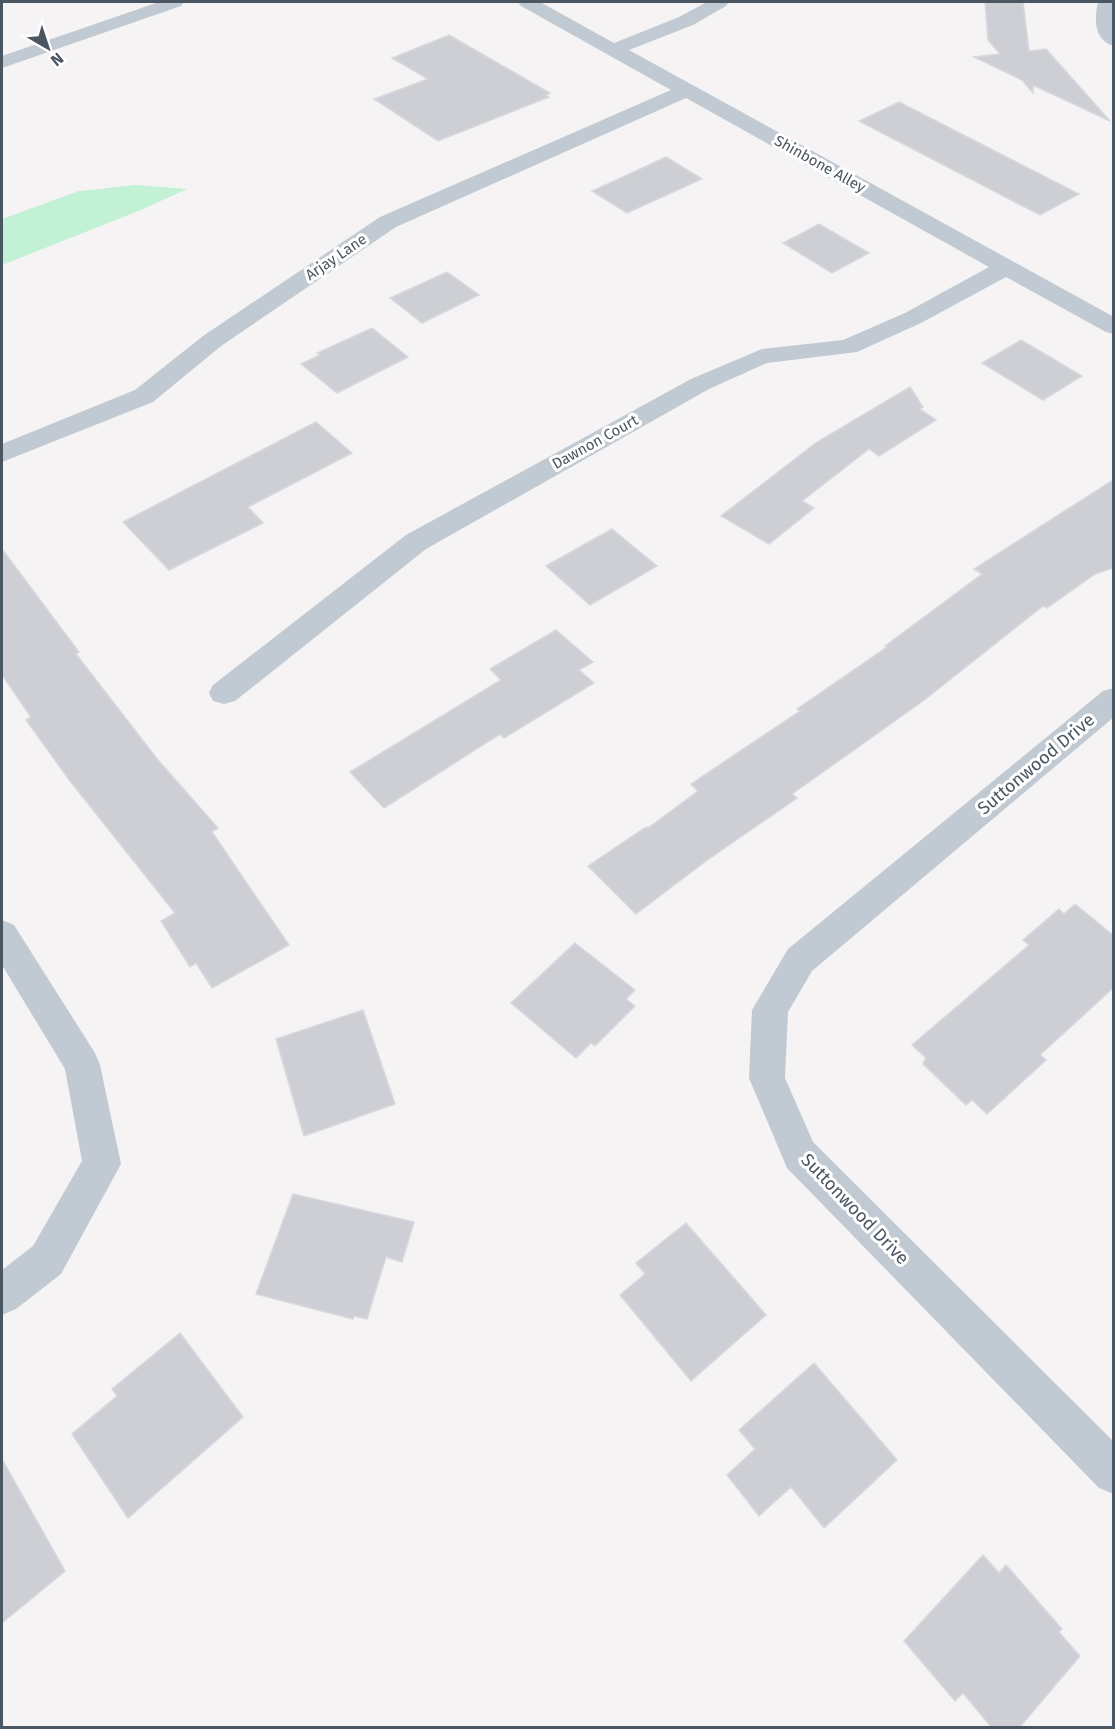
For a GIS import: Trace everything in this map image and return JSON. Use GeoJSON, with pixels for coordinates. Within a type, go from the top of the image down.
{"type":"FeatureCollection","features":[{"type":"Feature","properties":{"kind":"street"},"geometry":{"type":"LineString","coordinates":[[2,62],[175,2]]}},
{"type":"Feature","properties":{"kind":"street","name":"Shinbone Alley"},"geometry":{"type":"LineString","coordinates":[[527,2],[1113,327]]}},
{"type":"Feature","properties":{"kind":"street"},"geometry":{"type":"LineString","coordinates":[[615,49],[686,21],[720,2]]}},
{"type":"Feature","properties":{"kind":"street"},"geometry":{"type":"LineString","coordinates":[[1107,2],[1104,14],[1108,36],[1113,40]]}},
{"type":"Feature","properties":{"kind":"street","name":"Arjay Lane"},"geometry":{"type":"LineString","coordinates":[[2,454],[144,396],[212,341],[388,222],[688,90]]}},
{"type":"Feature","properties":{"kind":"street","name":"Dawnon Court"},"geometry":{"type":"LineString","coordinates":[[224,693],[416,542],[690,390],[762,356],[848,347],[913,318],[1005,268]]}},
{"type":"Feature","properties":{"kind":"street","name":"Suttonwood Drive"},"geometry":{"type":"LineString","coordinates":[[1113,699],[800,960],[770,1010],[767,1078],[800,1155],[1113,1473]]}},
{"type":"Feature","properties":{"kind":"street"},"geometry":{"type":"LineString","coordinates":[[2,936],[82,1065],[102,1164],[47,1260],[2,1295]]}},
{"type":"Feature","properties":{"kind":"green space"},"geometry":{"type":"Polygon","coordinates":[[[136,185],[187,189],[141,210],[2,265],[2,219],[79,191],[136,185]]]}},
{"type":"Feature","properties":{"kind":"building"},"geometry":{"type":"Polygon","coordinates":[[[985,2],[1023,2],[1029,51],[1046,49],[1110,121],[1033,85],[1033,93],[1022,80],[974,57],[1000,54],[988,40],[985,2]]]}},
{"type":"Feature","properties":{"kind":"building"},"geometry":{"type":"Polygon","coordinates":[[[449,35],[550,93],[546,95],[549,97],[438,141],[374,99],[428,79],[392,58],[449,35]]]}},
{"type":"Feature","properties":{"kind":"building"},"geometry":{"type":"Polygon","coordinates":[[[899,102],[1079,194],[1040,215],[859,121],[899,102]]]}},
{"type":"Feature","properties":{"kind":"building"},"geometry":{"type":"Polygon","coordinates":[[[666,157],[702,179],[627,213],[592,191],[666,157]]]}},
{"type":"Feature","properties":{"kind":"building"},"geometry":{"type":"Polygon","coordinates":[[[819,224],[869,253],[832,273],[783,243],[819,224]]]}},
{"type":"Feature","properties":{"kind":"building"},"geometry":{"type":"Polygon","coordinates":[[[447,272],[479,295],[422,323],[390,298],[447,272]]]}},
{"type":"Feature","properties":{"kind":"building"},"geometry":{"type":"Polygon","coordinates":[[[372,328],[408,357],[337,393],[301,364],[320,355],[317,353],[372,328]]]}},
{"type":"Feature","properties":{"kind":"building"},"geometry":{"type":"Polygon","coordinates":[[[1021,340],[1082,376],[1043,400],[982,363],[1021,340]]]}},
{"type":"Feature","properties":{"kind":"building"},"geometry":{"type":"Polygon","coordinates":[[[910,387],[923,407],[920,409],[936,420],[879,456],[869,449],[802,501],[814,508],[769,544],[721,516],[817,442],[910,387]]]}},
{"type":"Feature","properties":{"kind":"building"},"geometry":{"type":"Polygon","coordinates":[[[316,422],[352,453],[248,507],[263,523],[169,570],[123,522],[316,422]]]}},
{"type":"Feature","properties":{"kind":"building"},"geometry":{"type":"Polygon","coordinates":[[[1113,480],[1113,568],[1095,574],[1047,608],[1043,606],[923,701],[792,794],[797,798],[706,861],[636,914],[588,866],[646,827],[648,828],[698,791],[691,784],[800,711],[797,709],[887,647],[885,646],[982,574],[974,569],[1113,480]]]}},
{"type":"Feature","properties":{"kind":"building"},"geometry":{"type":"Polygon","coordinates":[[[612,529],[657,566],[590,605],[546,566],[612,529]]]}},
{"type":"Feature","properties":{"kind":"building"},"geometry":{"type":"Polygon","coordinates":[[[2,549],[79,652],[76,654],[158,760],[218,828],[212,832],[289,945],[212,988],[196,963],[190,967],[161,921],[175,913],[70,781],[26,720],[31,717],[2,675],[2,549]]]}},
{"type":"Feature","properties":{"kind":"building"},"geometry":{"type":"Polygon","coordinates":[[[556,630],[593,662],[579,670],[594,683],[504,738],[500,734],[384,808],[350,772],[501,680],[490,669],[556,630]]]}},
{"type":"Feature","properties":{"kind":"building"},"geometry":{"type":"Polygon","coordinates":[[[1075,904],[1113,935],[1113,988],[1040,1055],[1046,1060],[987,1114],[972,1100],[966,1105],[923,1064],[926,1058],[912,1045],[1029,945],[1023,940],[1059,909],[1064,914],[1075,904]]]}},
{"type":"Feature","properties":{"kind":"building"},"geometry":{"type":"Polygon","coordinates":[[[575,943],[635,990],[626,999],[635,1006],[595,1046],[591,1043],[576,1058],[511,1003],[575,943]]]}},
{"type":"Feature","properties":{"kind":"building"},"geometry":{"type":"Polygon","coordinates":[[[363,1010],[395,1104],[304,1136],[276,1039],[363,1010]]]}},
{"type":"Feature","properties":{"kind":"building"},"geometry":{"type":"Polygon","coordinates":[[[293,1194],[414,1222],[402,1262],[386,1257],[367,1319],[354,1316],[353,1319],[256,1294],[293,1194]]]}},
{"type":"Feature","properties":{"kind":"building"},"geometry":{"type":"Polygon","coordinates":[[[686,1223],[766,1315],[691,1381],[620,1295],[645,1274],[636,1263],[686,1223]]]}},
{"type":"Feature","properties":{"kind":"building"},"geometry":{"type":"Polygon","coordinates":[[[180,1333],[243,1417],[128,1518],[72,1434],[117,1396],[112,1389],[180,1333]]]}},
{"type":"Feature","properties":{"kind":"building"},"geometry":{"type":"Polygon","coordinates":[[[814,1363],[897,1460],[824,1528],[791,1487],[759,1516],[727,1475],[755,1449],[739,1430],[814,1363]]]}},
{"type":"Feature","properties":{"kind":"building"},"geometry":{"type":"Polygon","coordinates":[[[2,1459],[65,1571],[2,1623],[2,1459]]]}},
{"type":"Feature","properties":{"kind":"building"},"geometry":{"type":"Polygon","coordinates":[[[983,1555],[999,1573],[1006,1565],[1062,1629],[1059,1632],[1080,1656],[1019,1728],[992,1728],[963,1693],[955,1701],[904,1641],[983,1555]]]}}]}
